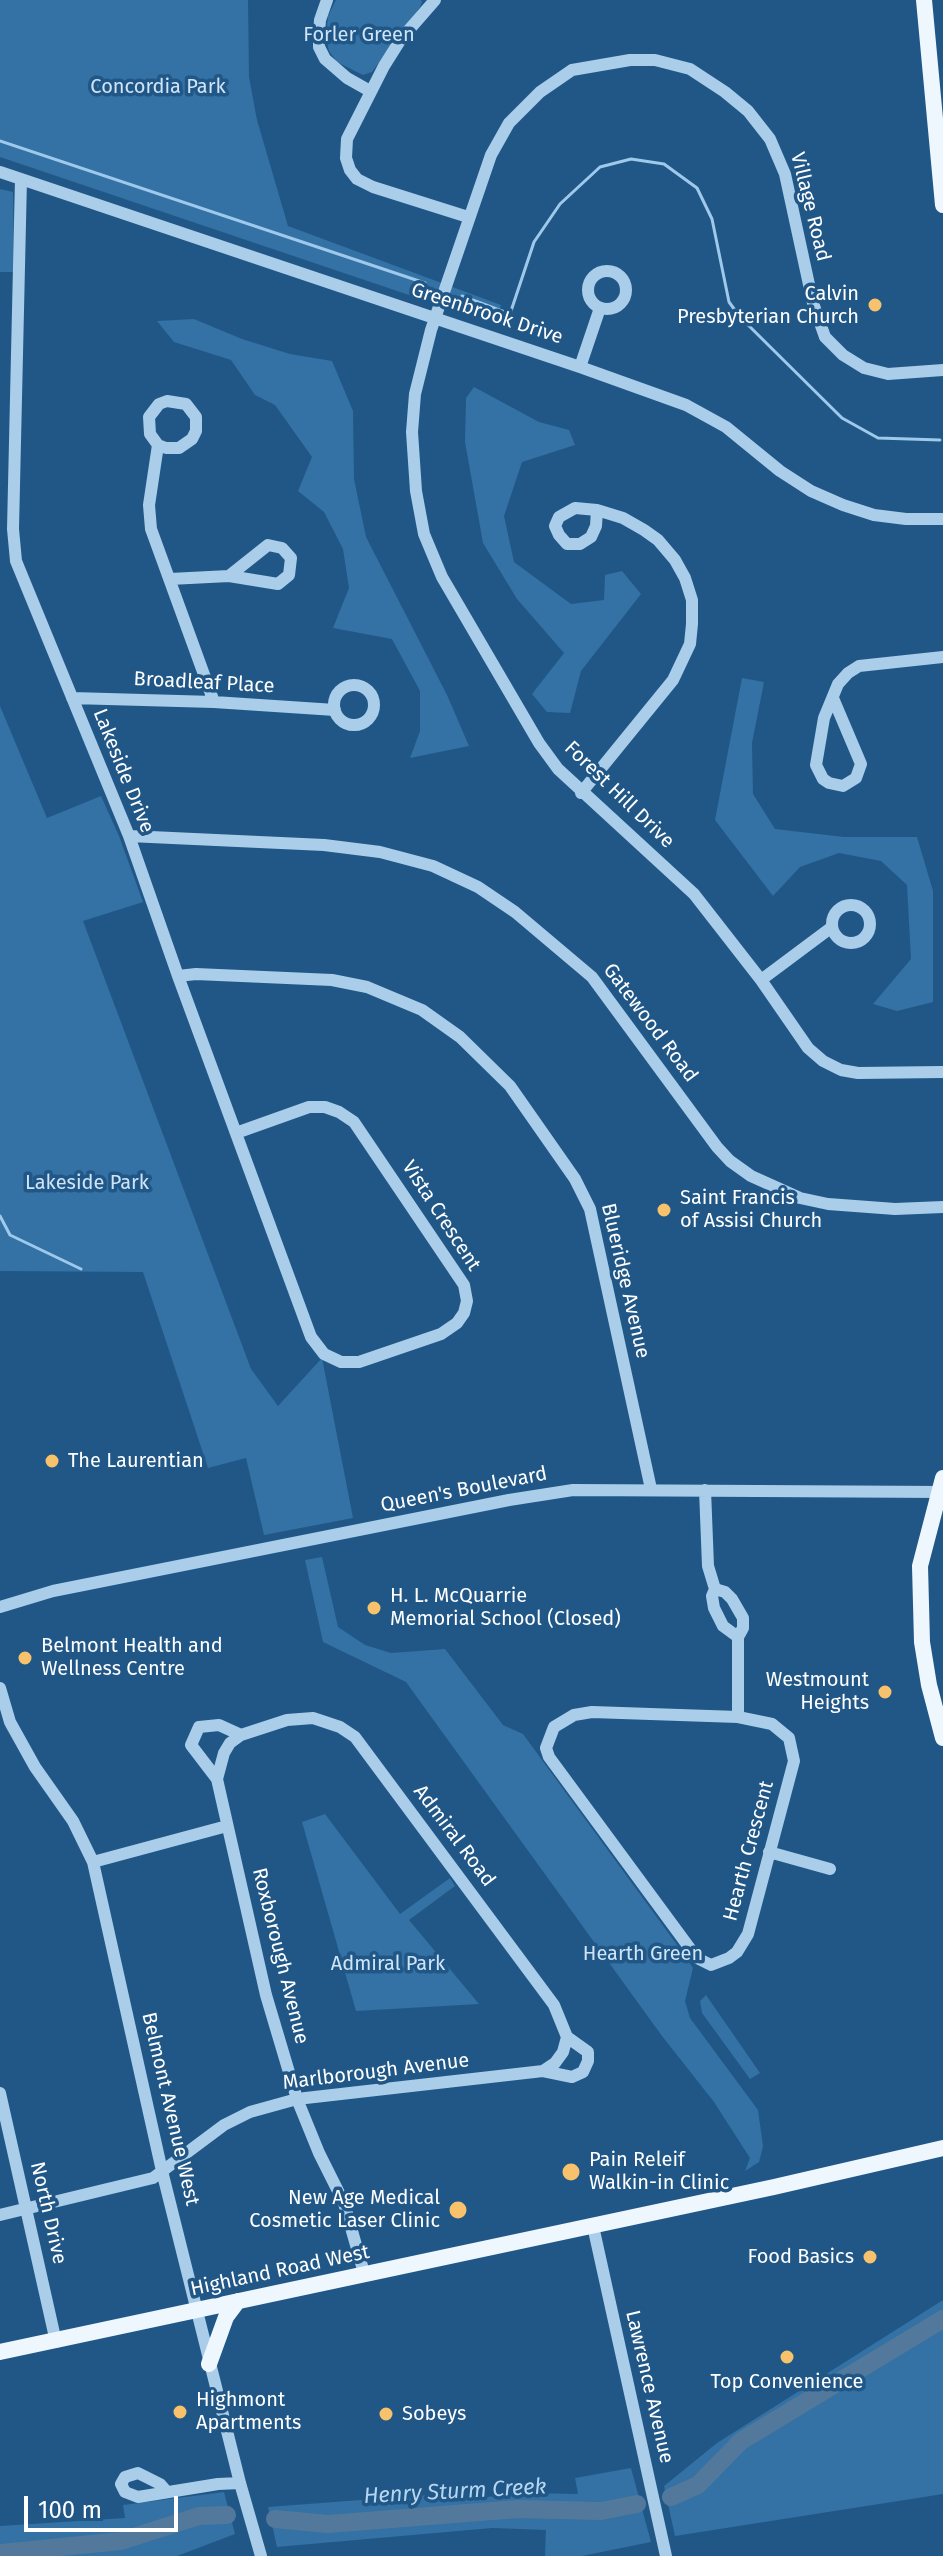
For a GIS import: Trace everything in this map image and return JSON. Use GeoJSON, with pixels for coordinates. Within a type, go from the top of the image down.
{"type":"FeatureCollection","features":[{"type":"Feature","properties":{"kind":"main road"},"geometry":{"type":"LineString","coordinates":[[924,0],[943,205]]}},
{"type":"Feature","properties":{"kind":"main road"},"geometry":{"type":"LineString","coordinates":[[942,1487],[920,1566],[922,1642],[943,1738]]}},
{"type":"Feature","properties":{"kind":"main road","name":"Highland Road West"},"geometry":{"type":"LineString","coordinates":[[0,2352],[786,2185],[943,2148]]}},
{"type":"Feature","properties":{"kind":"main road"},"geometry":{"type":"LineString","coordinates":[[209,2364],[226,2317],[238,2301]]}},
{"type":"Feature","properties":{"kind":"street"},"geometry":{"type":"LineString","coordinates":[[327,0],[320,20],[319,47],[325,59],[347,78],[370,91]]}},
{"type":"Feature","properties":{"kind":"street"},"geometry":{"type":"LineString","coordinates":[[435,0],[401,39],[370,91],[347,139],[346,158],[357,179],[373,187],[468,217]]}},
{"type":"Feature","properties":{"kind":"street","name":"Village Road"},"geometry":{"type":"LineString","coordinates":[[435,318],[491,155],[509,123],[540,92],[572,70],[630,60],[655,60],[690,69],[725,92],[748,111],[770,139],[785,174],[813,303],[825,337],[843,355],[864,368],[888,374],[943,370]]}},
{"type":"Feature","properties":{"kind":"street","name":"Greenbrook Drive"},"geometry":{"type":"LineString","coordinates":[[0,172],[580,367],[706,415],[811,491],[874,515],[943,519]]}},
{"type":"Feature","properties":{"kind":"street","name":"Lakeside Drive"},"geometry":{"type":"LineString","coordinates":[[21,179],[13,529],[16,561],[129,836],[311,1337],[324,1354]]}},
{"type":"Feature","properties":{"kind":"street"},"geometry":{"type":"LineString","coordinates":[[580,367],[600,308]]}},
{"type":"Feature","properties":{"kind":"street","name":"Forest Hill Drive"},"geometry":{"type":"LineString","coordinates":[[435,318],[418,381],[412,432],[416,491],[424,534],[442,577],[539,743],[581,793],[694,894],[761,980],[808,1048],[823,1061],[841,1070],[858,1073],[943,1072]]}},
{"type":"Feature","properties":{"kind":"street"},"geometry":{"type":"LineString","coordinates":[[158,445],[179,448],[192,439],[197,425],[196,417],[186,404],[167,401],[153,410],[148,426],[158,445],[149,505],[151,529],[214,702]]}},
{"type":"Feature","properties":{"kind":"street"},"geometry":{"type":"LineString","coordinates":[[581,793],[673,680],[690,644],[692,624],[692,600],[685,578],[658,540],[623,518],[597,510]]}},
{"type":"Feature","properties":{"kind":"street"},"geometry":{"type":"LineString","coordinates":[[170,579],[229,576],[278,584],[289,575],[291,558],[282,548],[268,545],[229,576]]}},
{"type":"Feature","properties":{"kind":"street"},"geometry":{"type":"LineString","coordinates":[[833,698],[861,764],[856,778],[843,786],[823,779],[816,765],[824,718],[838,684],[859,666],[943,657]]}},
{"type":"Feature","properties":{"kind":"street","name":"Broadleaf Place"},"geometry":{"type":"LineString","coordinates":[[72,698],[214,702],[335,710]]}},
{"type":"Feature","properties":{"kind":"street","name":"Gatewood Road"},"geometry":{"type":"LineString","coordinates":[[129,836],[324,845],[380,852],[433,866],[478,887],[538,930],[592,977],[717,1147],[751,1176],[800,1198],[828,1204],[895,1209],[943,1207]]}},
{"type":"Feature","properties":{"kind":"street"},"geometry":{"type":"LineString","coordinates":[[761,980],[832,927]]}},
{"type":"Feature","properties":{"kind":"street","name":"Blueridge Avenue"},"geometry":{"type":"LineString","coordinates":[[178,976],[196,974],[332,980],[367,987],[422,1010],[460,1037],[501,1075],[575,1179],[590,1209],[651,1489]]}},
{"type":"Feature","properties":{"kind":"street","name":"Vista Crescent"},"geometry":{"type":"LineString","coordinates":[[236,1133],[309,1107],[325,1107],[354,1122],[464,1285],[467,1301],[464,1313],[457,1323],[441,1334],[359,1362],[341,1362],[324,1354]]}},
{"type":"Feature","properties":{"kind":"street","name":"Queen's Boulevard"},"geometry":{"type":"LineString","coordinates":[[0,1607],[53,1591],[573,1490],[942,1487]]}},
{"type":"Feature","properties":{"kind":"street"},"geometry":{"type":"LineString","coordinates":[[705,1490],[708,1566],[715,1589],[712,1596],[718,1619],[738,1637]]}},
{"type":"Feature","properties":{"kind":"street"},"geometry":{"type":"LineString","coordinates":[[715,1589],[725,1592],[739,1608],[743,1618],[743,1628],[738,1637],[738,1717]]}},
{"type":"Feature","properties":{"kind":"street","name":"Belmont Avenue West"},"geometry":{"type":"LineString","coordinates":[[0,1688],[10,1722],[35,1767],[73,1821],[93,1862],[162,2171],[209,2364],[261,2556]]}},
{"type":"Feature","properties":{"kind":"street","name":"Hearth Crescent"},"geometry":{"type":"LineString","coordinates":[[592,1712],[738,1717],[772,1724],[789,1738],[794,1749],[794,1761],[769,1852],[744,1943],[729,1958],[711,1965],[705,1963],[688,1946],[549,1757],[546,1748],[550,1733],[561,1721],[592,1712]]}},
{"type":"Feature","properties":{"kind":"street","name":"Admiral Road"},"geometry":{"type":"LineString","coordinates":[[227,1826],[217,1779],[191,1745],[199,1727],[219,1725],[241,1735],[304,1717],[324,1720],[355,1737],[554,2005],[567,2037]]}},
{"type":"Feature","properties":{"kind":"street"},"geometry":{"type":"LineString","coordinates":[[0,1732],[10,1722]]}},
{"type":"Feature","properties":{"kind":"street"},"geometry":{"type":"LineString","coordinates":[[217,1779],[224,1753],[230,1743],[241,1735]]}},
{"type":"Feature","properties":{"kind":"street"},"geometry":{"type":"LineString","coordinates":[[93,1862],[227,1826]]}},
{"type":"Feature","properties":{"kind":"street","name":"Roxborough Avenue"},"geometry":{"type":"LineString","coordinates":[[227,1826],[266,1995],[297,2099],[344,2203],[364,2273]]}},
{"type":"Feature","properties":{"kind":"street"},"geometry":{"type":"LineString","coordinates":[[769,1852],[830,1869]]}},
{"type":"Feature","properties":{"kind":"street","name":"Marlborough Avenue"},"geometry":{"type":"LineString","coordinates":[[0,2215],[147,2180],[224,2125],[250,2112],[297,2099],[543,2071],[572,2077],[583,2072],[588,2052],[567,2037],[563,2052],[555,2063],[543,2071]]}},
{"type":"Feature","properties":{"kind":"street","name":"North Drive"},"geometry":{"type":"LineString","coordinates":[[0,2093],[56,2342]]}},
{"type":"Feature","properties":{"kind":"street","name":"Lawrence Avenue"},"geometry":{"type":"LineString","coordinates":[[593,2226],[666,2556]]}},
{"type":"Feature","properties":{"kind":"street"},"geometry":{"type":"LineString","coordinates":[[167,2492],[240,2483]]}},
{"type":"Feature","properties":{"kind":"green space","name":"Concordia Park"},"geometry":{"type":"Polygon","coordinates":[[[0,0],[248,0],[249,77],[257,120],[288,226],[501,305],[495,324],[0,157],[0,0]]]}},
{"type":"Feature","properties":{"kind":"green space","name":"Forler Green"},"geometry":{"type":"Polygon","coordinates":[[[336,0],[422,2],[372,72],[363,75],[337,62],[329,51],[326,38],[328,16],[336,0]]]}},
{"type":"Feature","properties":{"kind":"green space"},"geometry":{"type":"Polygon","coordinates":[[[0,189],[13,192],[14,272],[0,272],[0,189]]]}},
{"type":"Feature","properties":{"kind":"green space"},"geometry":{"type":"Polygon","coordinates":[[[194,319],[290,354],[332,361],[353,411],[354,479],[366,537],[447,695],[469,746],[410,758],[420,731],[420,691],[392,639],[333,628],[349,588],[343,549],[324,512],[298,491],[312,457],[275,405],[255,395],[231,360],[174,342],[157,321],[194,319]]]}},
{"type":"Feature","properties":{"kind":"green space"},"geometry":{"type":"Polygon","coordinates":[[[474,387],[539,422],[569,430],[575,445],[522,462],[504,516],[514,562],[571,604],[604,600],[605,575],[622,571],[641,594],[581,671],[570,713],[547,712],[532,694],[564,653],[517,599],[483,543],[465,442],[466,398],[474,387]]]}},
{"type":"Feature","properties":{"kind":"green space"},"geometry":{"type":"Polygon","coordinates":[[[742,678],[764,682],[752,743],[753,794],[775,829],[844,837],[917,837],[933,891],[933,1002],[897,1011],[873,1004],[911,959],[907,885],[881,861],[839,853],[800,867],[773,896],[715,820],[742,678]]]}},
{"type":"Feature","properties":{"kind":"green space","name":"Lakeside Park"},"geometry":{"type":"Polygon","coordinates":[[[0,706],[47,818],[101,796],[119,836],[143,902],[83,921],[251,1369],[278,1406],[322,1358],[353,1518],[264,1535],[246,1458],[208,1468],[143,1272],[0,1271],[0,706]]]}},
{"type":"Feature","properties":{"kind":"green space","name":"Hearth Green"},"geometry":{"type":"Polygon","coordinates":[[[322,1557],[338,1627],[365,1645],[391,1653],[445,1649],[503,1725],[523,1734],[683,1953],[693,1968],[685,2001],[690,2018],[758,2110],[763,2146],[759,2162],[745,2171],[750,2158],[714,2102],[662,2036],[406,1682],[323,1642],[305,1560],[322,1557]]]}},
{"type":"Feature","properties":{"kind":"green space","name":"Admiral Park"},"geometry":{"type":"Polygon","coordinates":[[[325,1814],[400,1914],[450,1878],[455,1886],[409,1920],[479,2004],[356,2011],[302,1822],[325,1814]]]}},
{"type":"Feature","properties":{"kind":"green space"},"geometry":{"type":"Polygon","coordinates":[[[706,1995],[760,2073],[750,2079],[702,2013],[700,2001],[706,1995]]]}},
{"type":"Feature","properties":{"kind":"green space"},"geometry":{"type":"Polygon","coordinates":[[[943,2300],[943,2494],[675,2536],[664,2486],[717,2443],[943,2300]]]}},
{"type":"Feature","properties":{"kind":"green space"},"geometry":{"type":"Polygon","coordinates":[[[631,2468],[651,2542],[582,2556],[545,2556],[546,2530],[492,2528],[277,2547],[268,2507],[467,2492],[469,2499],[523,2493],[578,2494],[575,2478],[631,2468]]]}},
{"type":"Feature","properties":{"kind":"green space"},"geometry":{"type":"Polygon","coordinates":[[[224,2492],[235,2534],[177,2556],[0,2556],[0,2526],[125,2518],[123,2505],[224,2492]]]}},
{"type":"Feature","properties":{"kind":"waterway"},"geometry":{"type":"LineString","coordinates":[[0,141],[425,283]]}},
{"type":"Feature","properties":{"kind":"waterway"},"geometry":{"type":"LineString","coordinates":[[462,296],[510,314],[534,242],[560,204],[600,167],[631,159],[664,164],[697,188],[712,219],[729,302],[740,317],[842,418],[878,438],[940,440]]}},
{"type":"Feature","properties":{"kind":"waterway"},"geometry":{"type":"LineString","coordinates":[[0,1216],[10,1235],[81,1269]]}},
{"type":"Feature","properties":{"kind":"waterway","name":"Henry Sturm Creek"},"geometry":{"type":"LineString","coordinates":[[671,2497],[698,2485],[741,2441],[943,2319]]}},
{"type":"Feature","properties":{"kind":"waterway","name":"Henry Sturm Creek"},"geometry":{"type":"LineString","coordinates":[[275,2519],[328,2524],[518,2509],[601,2511],[637,2504]]}},
{"type":"Feature","properties":{"kind":"waterway","name":"Henry Sturm Creek"},"geometry":{"type":"LineString","coordinates":[[0,2553],[121,2541],[199,2516],[227,2515]]}},
{"type":"Feature","properties":{"kind":"place","name":"Calvin Presbyterian Church"},"geometry":{"type":"Point","coordinates":[875,305]}},
{"type":"Feature","properties":{"kind":"place","name":"Saint Francis of Assisi Church"},"geometry":{"type":"Point","coordinates":[664,1210]}},
{"type":"Feature","properties":{"kind":"place","name":"The Laurentian"},"geometry":{"type":"Point","coordinates":[52,1461]}},
{"type":"Feature","properties":{"kind":"place","name":"H. L. McQuarrie Memorial School (Closed)"},"geometry":{"type":"Point","coordinates":[374,1608]}},
{"type":"Feature","properties":{"kind":"place","name":"Belmont Health and Wellness Centre"},"geometry":{"type":"Point","coordinates":[25,1658]}},
{"type":"Feature","properties":{"kind":"place","name":"Westmount Heights"},"geometry":{"type":"Point","coordinates":[885,1692]}},
{"type":"Feature","properties":{"kind":"place","name":"Pain Releif Walkin-in Clinic"},"geometry":{"type":"Point","coordinates":[571,2172]}},
{"type":"Feature","properties":{"kind":"place","name":"New Age Medical Cosmetic Laser Clinic"},"geometry":{"type":"Point","coordinates":[458,2210]}},
{"type":"Feature","properties":{"kind":"place","name":"Food Basics"},"geometry":{"type":"Point","coordinates":[870,2257]}},
{"type":"Feature","properties":{"kind":"place","name":"Top Convenience"},"geometry":{"type":"Point","coordinates":[787,2357]}},
{"type":"Feature","properties":{"kind":"place","name":"Highmont Apartments"},"geometry":{"type":"Point","coordinates":[180,2412]}},
{"type":"Feature","properties":{"kind":"place","name":"Sobeys"},"geometry":{"type":"Point","coordinates":[386,2414]}}]}
